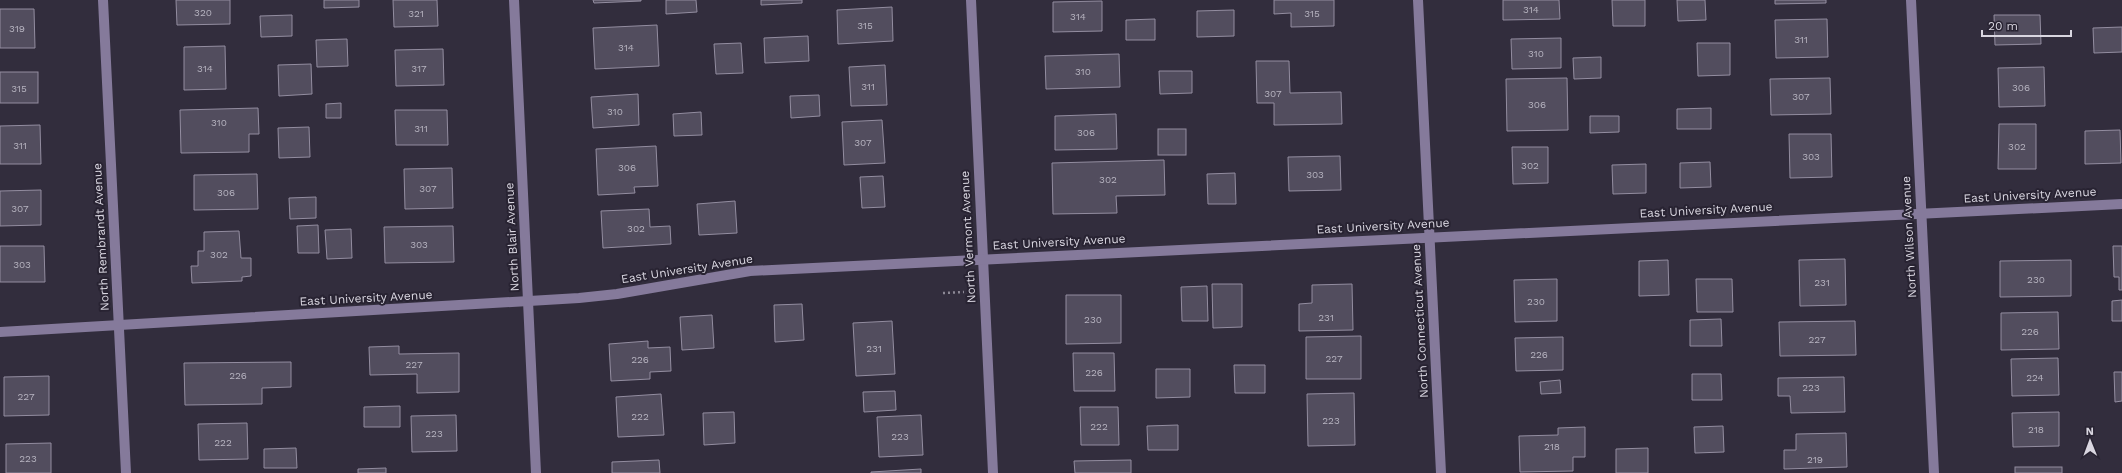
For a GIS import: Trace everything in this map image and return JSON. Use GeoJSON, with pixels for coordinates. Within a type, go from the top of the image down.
{"type":"FeatureCollection","features":[{"type":"Feature","properties":{"kind":"street","name":"North Rembrandt Avenue"},"geometry":{"type":"LineString","coordinates":[[103,0],[126,473]]}},
{"type":"Feature","properties":{"kind":"street","name":"North Blair Avenue"},"geometry":{"type":"LineString","coordinates":[[514,0],[536,473]]}},
{"type":"Feature","properties":{"kind":"street","name":"North Vermont Avenue"},"geometry":{"type":"LineString","coordinates":[[971,0],[993,473]]}},
{"type":"Feature","properties":{"kind":"street","name":"North Connecticut Avenue"},"geometry":{"type":"LineString","coordinates":[[1418,0],[1440,473]]}},
{"type":"Feature","properties":{"kind":"street","name":"North Wilson Avenue"},"geometry":{"type":"LineString","coordinates":[[1910,0],[1934,473]]}},
{"type":"Feature","properties":{"kind":"street","name":"East University Avenue"},"geometry":{"type":"LineString","coordinates":[[0,332],[528,301],[617,294],[750,271],[2122,204]]}},
{"type":"Feature","properties":{"kind":"path"},"geometry":{"type":"LineString","coordinates":[[943,293],[964,292]]}},
{"type":"Feature","properties":{"kind":"building"},"geometry":{"type":"Polygon","coordinates":[[[176,0],[230,0],[230,24],[177,25],[176,0]]]}},
{"type":"Feature","properties":{"kind":"building"},"geometry":{"type":"Polygon","coordinates":[[[324,0],[359,0],[359,7],[324,8],[324,0]]]}},
{"type":"Feature","properties":{"kind":"building"},"geometry":{"type":"Polygon","coordinates":[[[393,0],[437,0],[438,26],[394,27],[393,0]]]}},
{"type":"Feature","properties":{"kind":"building"},"geometry":{"type":"Polygon","coordinates":[[[593,0],[641,0],[641,1],[594,3],[593,0]]]}},
{"type":"Feature","properties":{"kind":"building"},"geometry":{"type":"Polygon","coordinates":[[[666,0],[696,0],[697,12],[666,14],[666,0]]]}},
{"type":"Feature","properties":{"kind":"building"},"geometry":{"type":"Polygon","coordinates":[[[761,0],[802,0],[802,3],[761,5],[761,0]]]}},
{"type":"Feature","properties":{"kind":"building"},"geometry":{"type":"Polygon","coordinates":[[[1274,0],[1334,0],[1334,26],[1291,27],[1291,13],[1274,14],[1274,0]]]}},
{"type":"Feature","properties":{"kind":"building"},"geometry":{"type":"Polygon","coordinates":[[[1503,0],[1559,0],[1560,19],[1503,20],[1503,0]]]}},
{"type":"Feature","properties":{"kind":"building"},"geometry":{"type":"Polygon","coordinates":[[[1612,0],[1645,0],[1645,26],[1613,26],[1612,0]]]}},
{"type":"Feature","properties":{"kind":"building"},"geometry":{"type":"Polygon","coordinates":[[[1677,0],[1705,0],[1706,20],[1678,21],[1677,0]]]}},
{"type":"Feature","properties":{"kind":"building"},"geometry":{"type":"Polygon","coordinates":[[[1775,0],[1826,0],[1826,3],[1775,4],[1775,0]]]}},
{"type":"Feature","properties":{"kind":"building"},"geometry":{"type":"Polygon","coordinates":[[[1102,1],[1102,31],[1053,32],[1053,2],[1102,1]]]}},
{"type":"Feature","properties":{"kind":"building"},"geometry":{"type":"Polygon","coordinates":[[[892,7],[893,41],[838,44],[837,10],[892,7]]]}},
{"type":"Feature","properties":{"kind":"building"},"geometry":{"type":"Polygon","coordinates":[[[0,9],[34,9],[35,48],[0,48],[0,9]]]}},
{"type":"Feature","properties":{"kind":"building"},"geometry":{"type":"Polygon","coordinates":[[[1234,10],[1234,36],[1197,37],[1197,11],[1234,10]]]}},
{"type":"Feature","properties":{"kind":"building"},"geometry":{"type":"Polygon","coordinates":[[[292,15],[292,36],[261,37],[260,16],[292,15]]]}},
{"type":"Feature","properties":{"kind":"building"},"geometry":{"type":"Polygon","coordinates":[[[1994,15],[2040,15],[2041,44],[1995,45],[1994,15]]]}},
{"type":"Feature","properties":{"kind":"building"},"geometry":{"type":"Polygon","coordinates":[[[1155,19],[1155,40],[1126,40],[1126,20],[1155,19]]]}},
{"type":"Feature","properties":{"kind":"building"},"geometry":{"type":"Polygon","coordinates":[[[1827,19],[1828,57],[1776,58],[1775,20],[1827,19]]]}},
{"type":"Feature","properties":{"kind":"building"},"geometry":{"type":"Polygon","coordinates":[[[657,25],[659,66],[595,69],[593,28],[657,25]]]}},
{"type":"Feature","properties":{"kind":"building"},"geometry":{"type":"Polygon","coordinates":[[[2122,27],[2122,52],[2094,53],[2093,28],[2122,27]]]}},
{"type":"Feature","properties":{"kind":"building"},"geometry":{"type":"Polygon","coordinates":[[[808,36],[809,61],[765,63],[764,38],[808,36]]]}},
{"type":"Feature","properties":{"kind":"building"},"geometry":{"type":"Polygon","coordinates":[[[1561,38],[1561,68],[1512,69],[1511,39],[1561,38]]]}},
{"type":"Feature","properties":{"kind":"building"},"geometry":{"type":"Polygon","coordinates":[[[347,39],[348,66],[317,67],[316,40],[347,39]]]}},
{"type":"Feature","properties":{"kind":"building"},"geometry":{"type":"Polygon","coordinates":[[[741,43],[743,73],[716,74],[714,44],[741,43]]]}},
{"type":"Feature","properties":{"kind":"building"},"geometry":{"type":"Polygon","coordinates":[[[1697,43],[1730,43],[1730,75],[1698,76],[1697,43]]]}},
{"type":"Feature","properties":{"kind":"building"},"geometry":{"type":"Polygon","coordinates":[[[225,46],[226,89],[184,90],[184,47],[225,46]]]}},
{"type":"Feature","properties":{"kind":"building"},"geometry":{"type":"Polygon","coordinates":[[[443,49],[444,85],[396,86],[395,50],[443,49]]]}},
{"type":"Feature","properties":{"kind":"building"},"geometry":{"type":"Polygon","coordinates":[[[1119,54],[1120,87],[1046,89],[1045,56],[1119,54]]]}},
{"type":"Feature","properties":{"kind":"building"},"geometry":{"type":"Polygon","coordinates":[[[1601,57],[1601,78],[1574,79],[1573,58],[1601,57]]]}},
{"type":"Feature","properties":{"kind":"building"},"geometry":{"type":"Polygon","coordinates":[[[1256,61],[1289,61],[1290,93],[1341,92],[1342,124],[1274,125],[1274,103],[1257,103],[1256,61]]]}},
{"type":"Feature","properties":{"kind":"building"},"geometry":{"type":"Polygon","coordinates":[[[311,64],[312,94],[279,96],[278,65],[311,64]]]}},
{"type":"Feature","properties":{"kind":"building"},"geometry":{"type":"Polygon","coordinates":[[[885,65],[887,105],[851,106],[849,67],[885,65]]]}},
{"type":"Feature","properties":{"kind":"building"},"geometry":{"type":"Polygon","coordinates":[[[2044,67],[2045,106],[1999,107],[1998,68],[2044,67]]]}},
{"type":"Feature","properties":{"kind":"building"},"geometry":{"type":"Polygon","coordinates":[[[1159,71],[1192,71],[1192,93],[1160,94],[1159,71]]]}},
{"type":"Feature","properties":{"kind":"building"},"geometry":{"type":"Polygon","coordinates":[[[0,72],[38,72],[38,103],[0,103],[0,72]]]}},
{"type":"Feature","properties":{"kind":"building"},"geometry":{"type":"Polygon","coordinates":[[[1567,78],[1568,130],[1507,131],[1506,79],[1567,78]]]}},
{"type":"Feature","properties":{"kind":"building"},"geometry":{"type":"Polygon","coordinates":[[[1830,78],[1831,114],[1771,115],[1770,79],[1830,78]]]}},
{"type":"Feature","properties":{"kind":"building"},"geometry":{"type":"Polygon","coordinates":[[[638,94],[639,125],[593,128],[591,97],[638,94]]]}},
{"type":"Feature","properties":{"kind":"building"},"geometry":{"type":"Polygon","coordinates":[[[819,95],[820,116],[791,118],[790,96],[819,95]]]}},
{"type":"Feature","properties":{"kind":"building"},"geometry":{"type":"Polygon","coordinates":[[[341,103],[341,118],[326,118],[326,104],[341,103]]]}},
{"type":"Feature","properties":{"kind":"building"},"geometry":{"type":"Polygon","coordinates":[[[258,108],[259,134],[249,134],[249,152],[181,153],[180,110],[258,108]]]}},
{"type":"Feature","properties":{"kind":"building"},"geometry":{"type":"Polygon","coordinates":[[[1711,108],[1711,129],[1677,129],[1677,109],[1711,108]]]}},
{"type":"Feature","properties":{"kind":"building"},"geometry":{"type":"Polygon","coordinates":[[[395,110],[447,110],[448,145],[396,145],[395,110]]]}},
{"type":"Feature","properties":{"kind":"building"},"geometry":{"type":"Polygon","coordinates":[[[701,112],[702,135],[674,136],[673,114],[701,112]]]}},
{"type":"Feature","properties":{"kind":"building"},"geometry":{"type":"Polygon","coordinates":[[[1116,114],[1117,149],[1055,150],[1055,116],[1116,114]]]}},
{"type":"Feature","properties":{"kind":"building"},"geometry":{"type":"Polygon","coordinates":[[[1590,116],[1619,116],[1619,132],[1590,133],[1590,116]]]}},
{"type":"Feature","properties":{"kind":"building"},"geometry":{"type":"Polygon","coordinates":[[[882,120],[885,163],[844,165],[842,122],[882,120]]]}},
{"type":"Feature","properties":{"kind":"building"},"geometry":{"type":"Polygon","coordinates":[[[1999,124],[2036,124],[2036,169],[1998,169],[1999,124]]]}},
{"type":"Feature","properties":{"kind":"building"},"geometry":{"type":"Polygon","coordinates":[[[40,125],[41,164],[0,164],[0,126],[40,125]]]}},
{"type":"Feature","properties":{"kind":"building"},"geometry":{"type":"Polygon","coordinates":[[[309,127],[310,157],[279,158],[278,128],[309,127]]]}},
{"type":"Feature","properties":{"kind":"building"},"geometry":{"type":"Polygon","coordinates":[[[1158,129],[1186,129],[1186,155],[1158,155],[1158,129]]]}},
{"type":"Feature","properties":{"kind":"building"},"geometry":{"type":"Polygon","coordinates":[[[2120,130],[2121,163],[2085,164],[2085,131],[2120,130]]]}},
{"type":"Feature","properties":{"kind":"building"},"geometry":{"type":"Polygon","coordinates":[[[1789,134],[1831,134],[1832,177],[1790,178],[1789,134]]]}},
{"type":"Feature","properties":{"kind":"building"},"geometry":{"type":"Polygon","coordinates":[[[656,146],[658,186],[634,187],[635,193],[598,195],[596,149],[656,146]]]}},
{"type":"Feature","properties":{"kind":"building"},"geometry":{"type":"Polygon","coordinates":[[[1512,147],[1548,147],[1548,183],[1513,184],[1512,147]]]}},
{"type":"Feature","properties":{"kind":"building"},"geometry":{"type":"Polygon","coordinates":[[[1340,156],[1341,190],[1289,191],[1288,157],[1340,156]]]}},
{"type":"Feature","properties":{"kind":"building"},"geometry":{"type":"Polygon","coordinates":[[[1164,160],[1165,195],[1116,196],[1117,213],[1053,214],[1052,163],[1164,160]]]}},
{"type":"Feature","properties":{"kind":"building"},"geometry":{"type":"Polygon","coordinates":[[[1710,162],[1711,187],[1680,188],[1680,163],[1710,162]]]}},
{"type":"Feature","properties":{"kind":"building"},"geometry":{"type":"Polygon","coordinates":[[[1646,164],[1646,193],[1613,194],[1612,165],[1646,164]]]}},
{"type":"Feature","properties":{"kind":"building"},"geometry":{"type":"Polygon","coordinates":[[[452,168],[453,208],[405,209],[404,169],[452,168]]]}},
{"type":"Feature","properties":{"kind":"building"},"geometry":{"type":"Polygon","coordinates":[[[1235,173],[1236,204],[1208,204],[1207,174],[1235,173]]]}},
{"type":"Feature","properties":{"kind":"building"},"geometry":{"type":"Polygon","coordinates":[[[257,174],[258,209],[194,210],[194,175],[257,174]]]}},
{"type":"Feature","properties":{"kind":"building"},"geometry":{"type":"Polygon","coordinates":[[[883,176],[885,207],[862,208],[860,177],[883,176]]]}},
{"type":"Feature","properties":{"kind":"building"},"geometry":{"type":"Polygon","coordinates":[[[41,190],[41,225],[0,226],[0,191],[41,190]]]}},
{"type":"Feature","properties":{"kind":"building"},"geometry":{"type":"Polygon","coordinates":[[[316,197],[316,218],[290,219],[289,198],[316,197]]]}},
{"type":"Feature","properties":{"kind":"building"},"geometry":{"type":"Polygon","coordinates":[[[735,201],[737,233],[699,235],[697,204],[735,201]]]}},
{"type":"Feature","properties":{"kind":"building"},"geometry":{"type":"Polygon","coordinates":[[[649,209],[650,227],[670,226],[671,244],[603,248],[601,211],[649,209]]]}},
{"type":"Feature","properties":{"kind":"building"},"geometry":{"type":"Polygon","coordinates":[[[318,225],[319,253],[298,253],[297,226],[318,225]]]}},
{"type":"Feature","properties":{"kind":"building"},"geometry":{"type":"Polygon","coordinates":[[[453,226],[454,262],[385,263],[384,227],[453,226]]]}},
{"type":"Feature","properties":{"kind":"building"},"geometry":{"type":"Polygon","coordinates":[[[351,229],[352,258],[327,259],[325,230],[351,229]]]}},
{"type":"Feature","properties":{"kind":"building"},"geometry":{"type":"Polygon","coordinates":[[[239,231],[241,258],[251,258],[251,276],[242,277],[242,281],[192,283],[191,266],[198,266],[198,251],[204,251],[204,232],[239,231]]]}},
{"type":"Feature","properties":{"kind":"building"},"geometry":{"type":"Polygon","coordinates":[[[0,246],[44,246],[45,282],[0,282],[0,246]]]}},
{"type":"Feature","properties":{"kind":"building"},"geometry":{"type":"Polygon","coordinates":[[[2113,246],[2122,246],[2122,290],[2119,290],[2119,277],[2114,277],[2113,246]]]}},
{"type":"Feature","properties":{"kind":"building"},"geometry":{"type":"Polygon","coordinates":[[[1845,259],[1846,305],[1800,306],[1799,260],[1845,259]]]}},
{"type":"Feature","properties":{"kind":"building"},"geometry":{"type":"Polygon","coordinates":[[[1668,260],[1669,295],[1639,296],[1639,261],[1668,260]]]}},
{"type":"Feature","properties":{"kind":"building"},"geometry":{"type":"Polygon","coordinates":[[[2071,260],[2071,296],[2000,297],[2000,261],[2071,260]]]}},
{"type":"Feature","properties":{"kind":"building"},"geometry":{"type":"Polygon","coordinates":[[[1557,279],[1557,321],[1515,322],[1514,280],[1557,279]]]}},
{"type":"Feature","properties":{"kind":"building"},"geometry":{"type":"Polygon","coordinates":[[[1696,279],[1732,279],[1733,312],[1697,312],[1696,279]]]}},
{"type":"Feature","properties":{"kind":"building"},"geometry":{"type":"Polygon","coordinates":[[[1212,284],[1242,284],[1242,327],[1213,328],[1212,284]]]}},
{"type":"Feature","properties":{"kind":"building"},"geometry":{"type":"Polygon","coordinates":[[[1352,284],[1353,330],[1299,331],[1299,304],[1312,303],[1312,285],[1352,284]]]}},
{"type":"Feature","properties":{"kind":"building"},"geometry":{"type":"Polygon","coordinates":[[[1207,286],[1208,321],[1182,321],[1181,287],[1207,286]]]}},
{"type":"Feature","properties":{"kind":"building"},"geometry":{"type":"Polygon","coordinates":[[[1066,295],[1121,295],[1121,343],[1066,344],[1066,295]]]}},
{"type":"Feature","properties":{"kind":"building"},"geometry":{"type":"Polygon","coordinates":[[[2122,300],[2122,321],[2112,321],[2112,301],[2122,300]]]}},
{"type":"Feature","properties":{"kind":"building"},"geometry":{"type":"Polygon","coordinates":[[[802,304],[804,340],[775,342],[774,305],[802,304]]]}},
{"type":"Feature","properties":{"kind":"building"},"geometry":{"type":"Polygon","coordinates":[[[2058,312],[2059,349],[2001,350],[2001,313],[2058,312]]]}},
{"type":"Feature","properties":{"kind":"building"},"geometry":{"type":"Polygon","coordinates":[[[712,315],[714,348],[682,350],[680,317],[712,315]]]}},
{"type":"Feature","properties":{"kind":"building"},"geometry":{"type":"Polygon","coordinates":[[[1721,319],[1722,346],[1690,346],[1690,320],[1721,319]]]}},
{"type":"Feature","properties":{"kind":"building"},"geometry":{"type":"Polygon","coordinates":[[[892,321],[895,374],[856,376],[853,323],[892,321]]]}},
{"type":"Feature","properties":{"kind":"building"},"geometry":{"type":"Polygon","coordinates":[[[1855,321],[1856,355],[1780,356],[1779,322],[1855,321]]]}},
{"type":"Feature","properties":{"kind":"building"},"geometry":{"type":"Polygon","coordinates":[[[1361,336],[1361,379],[1306,379],[1306,337],[1361,336]]]}},
{"type":"Feature","properties":{"kind":"building"},"geometry":{"type":"Polygon","coordinates":[[[1563,337],[1563,370],[1516,371],[1515,338],[1563,337]]]}},
{"type":"Feature","properties":{"kind":"building"},"geometry":{"type":"Polygon","coordinates":[[[648,341],[648,348],[670,347],[671,371],[650,372],[650,379],[611,381],[609,344],[648,341]]]}},
{"type":"Feature","properties":{"kind":"building"},"geometry":{"type":"Polygon","coordinates":[[[399,346],[399,354],[459,353],[459,392],[417,393],[417,374],[370,375],[369,347],[399,346]]]}},
{"type":"Feature","properties":{"kind":"building"},"geometry":{"type":"Polygon","coordinates":[[[1073,353],[1114,353],[1115,391],[1074,391],[1073,353]]]}},
{"type":"Feature","properties":{"kind":"building"},"geometry":{"type":"Polygon","coordinates":[[[2058,358],[2059,395],[2012,396],[2011,359],[2058,358]]]}},
{"type":"Feature","properties":{"kind":"building"},"geometry":{"type":"Polygon","coordinates":[[[291,362],[291,387],[262,388],[262,404],[185,405],[184,363],[291,362]]]}},
{"type":"Feature","properties":{"kind":"building"},"geometry":{"type":"Polygon","coordinates":[[[1234,365],[1265,365],[1265,393],[1235,393],[1234,365]]]}},
{"type":"Feature","properties":{"kind":"building"},"geometry":{"type":"Polygon","coordinates":[[[1156,369],[1190,369],[1190,397],[1156,398],[1156,369]]]}},
{"type":"Feature","properties":{"kind":"building"},"geometry":{"type":"Polygon","coordinates":[[[2114,372],[2122,372],[2122,401],[2115,402],[2114,372]]]}},
{"type":"Feature","properties":{"kind":"building"},"geometry":{"type":"Polygon","coordinates":[[[1692,374],[1721,374],[1722,400],[1692,400],[1692,374]]]}},
{"type":"Feature","properties":{"kind":"building"},"geometry":{"type":"Polygon","coordinates":[[[49,376],[49,415],[4,416],[4,377],[49,376]]]}},
{"type":"Feature","properties":{"kind":"building"},"geometry":{"type":"Polygon","coordinates":[[[1844,377],[1845,412],[1791,413],[1790,396],[1778,396],[1778,378],[1844,377]]]}},
{"type":"Feature","properties":{"kind":"building"},"geometry":{"type":"Polygon","coordinates":[[[1560,380],[1561,393],[1541,394],[1540,382],[1560,380]]]}},
{"type":"Feature","properties":{"kind":"building"},"geometry":{"type":"Polygon","coordinates":[[[895,391],[896,410],[864,412],[863,392],[895,391]]]}},
{"type":"Feature","properties":{"kind":"building"},"geometry":{"type":"Polygon","coordinates":[[[1354,393],[1355,445],[1308,446],[1307,394],[1354,393]]]}},
{"type":"Feature","properties":{"kind":"building"},"geometry":{"type":"Polygon","coordinates":[[[661,394],[664,435],[618,437],[616,397],[661,394]]]}},
{"type":"Feature","properties":{"kind":"building"},"geometry":{"type":"Polygon","coordinates":[[[400,406],[400,427],[364,427],[364,407],[400,406]]]}},
{"type":"Feature","properties":{"kind":"building"},"geometry":{"type":"Polygon","coordinates":[[[1080,407],[1118,407],[1119,445],[1081,445],[1080,407]]]}},
{"type":"Feature","properties":{"kind":"building"},"geometry":{"type":"Polygon","coordinates":[[[734,412],[735,443],[704,445],[703,413],[734,412]]]}},
{"type":"Feature","properties":{"kind":"building"},"geometry":{"type":"Polygon","coordinates":[[[2059,412],[2059,446],[2013,447],[2012,413],[2059,412]]]}},
{"type":"Feature","properties":{"kind":"building"},"geometry":{"type":"Polygon","coordinates":[[[456,415],[457,451],[412,452],[411,416],[456,415]]]}},
{"type":"Feature","properties":{"kind":"building"},"geometry":{"type":"Polygon","coordinates":[[[921,415],[923,455],[879,457],[877,417],[921,415]]]}},
{"type":"Feature","properties":{"kind":"building"},"geometry":{"type":"Polygon","coordinates":[[[247,423],[248,459],[199,460],[198,424],[247,423]]]}},
{"type":"Feature","properties":{"kind":"building"},"geometry":{"type":"Polygon","coordinates":[[[1178,425],[1178,450],[1148,450],[1147,426],[1178,425]]]}},
{"type":"Feature","properties":{"kind":"building"},"geometry":{"type":"Polygon","coordinates":[[[1723,426],[1724,452],[1695,453],[1694,427],[1723,426]]]}},
{"type":"Feature","properties":{"kind":"building"},"geometry":{"type":"Polygon","coordinates":[[[1585,427],[1585,457],[1573,457],[1573,471],[1520,472],[1519,436],[1558,435],[1558,428],[1585,427]]]}},
{"type":"Feature","properties":{"kind":"building"},"geometry":{"type":"Polygon","coordinates":[[[1846,433],[1847,467],[1784,469],[1784,450],[1796,450],[1796,434],[1846,433]]]}},
{"type":"Feature","properties":{"kind":"building"},"geometry":{"type":"Polygon","coordinates":[[[51,443],[51,473],[6,473],[6,444],[51,443]]]}},
{"type":"Feature","properties":{"kind":"building"},"geometry":{"type":"Polygon","coordinates":[[[296,448],[297,468],[264,468],[264,449],[296,448]]]}},
{"type":"Feature","properties":{"kind":"building"},"geometry":{"type":"Polygon","coordinates":[[[1648,448],[1648,473],[1616,473],[1616,449],[1648,448]]]}},
{"type":"Feature","properties":{"kind":"building"},"geometry":{"type":"Polygon","coordinates":[[[659,460],[660,473],[612,473],[612,462],[659,460]]]}},
{"type":"Feature","properties":{"kind":"building"},"geometry":{"type":"Polygon","coordinates":[[[1131,460],[1131,473],[1075,473],[1074,461],[1131,460]]]}},
{"type":"Feature","properties":{"kind":"building"},"geometry":{"type":"Polygon","coordinates":[[[2015,467],[2062,467],[2062,473],[2015,473],[2015,467]]]}},
{"type":"Feature","properties":{"kind":"building"},"geometry":{"type":"Polygon","coordinates":[[[386,468],[386,473],[358,473],[358,469],[386,468]]]}},
{"type":"Feature","properties":{"kind":"building"},"geometry":{"type":"Polygon","coordinates":[[[921,469],[921,473],[871,473],[871,472],[921,469]]]}}]}
